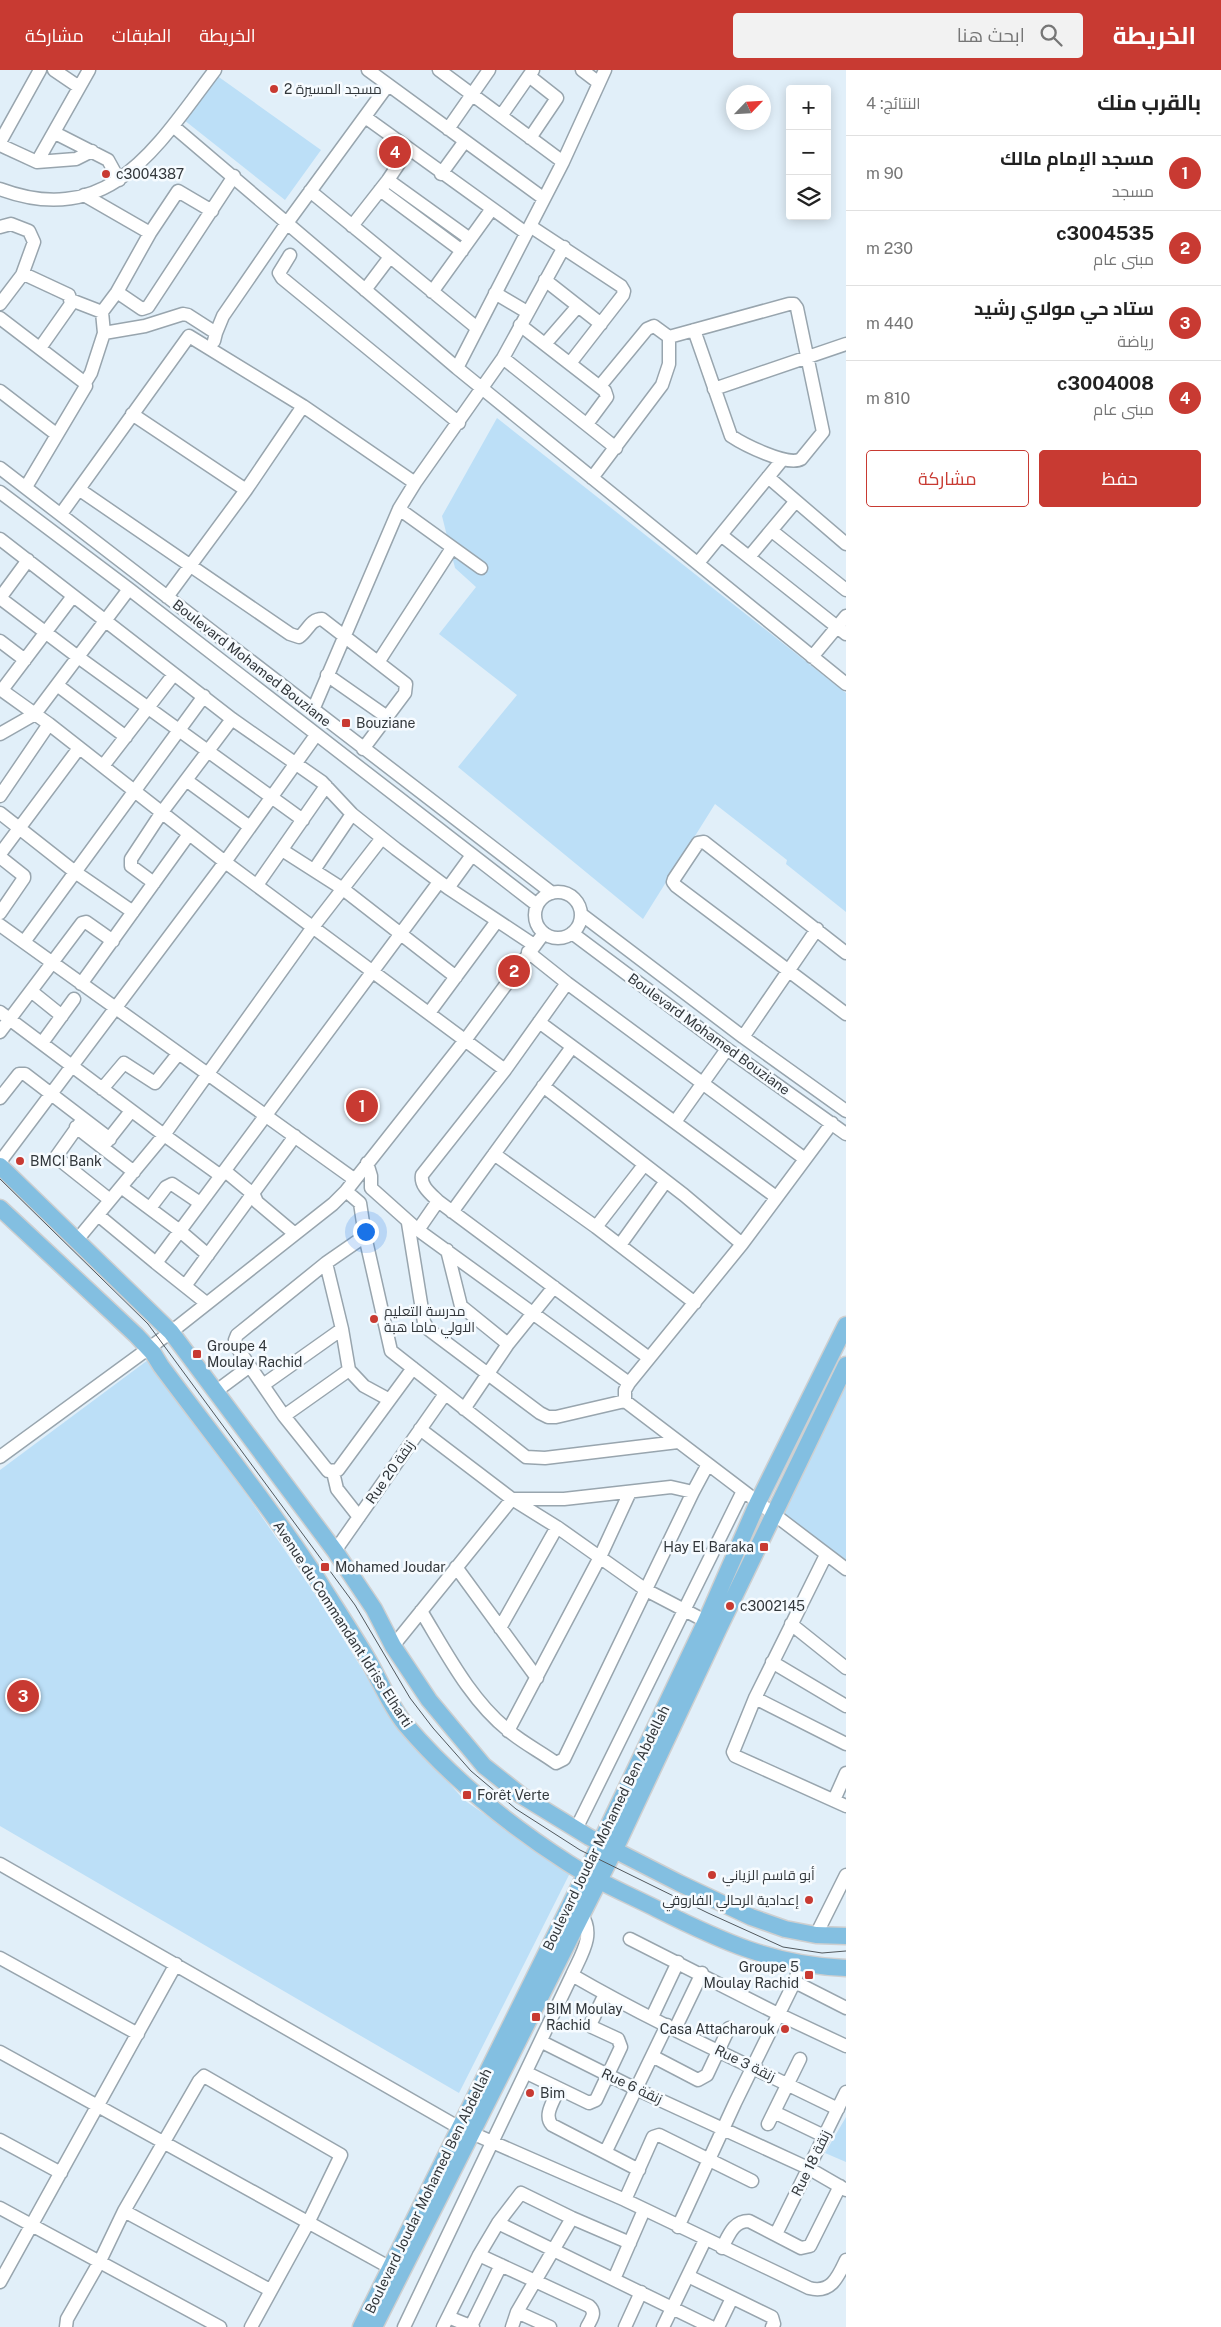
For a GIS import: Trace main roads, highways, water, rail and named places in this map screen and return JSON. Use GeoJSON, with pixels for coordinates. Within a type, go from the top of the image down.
{"type":"FeatureCollection","features":[{"type":"Feature","properties":{"kind":"main road"},"geometry":{"type":"LineString","coordinates":[[0,1166],[170,1332],[335,1551],[374,1610],[393,1646],[428,1700],[484,1766],[522,1796],[576,1829],[679,1883],[752,1917],[786,1929],[816,1935],[846,1936]]}},
{"type":"Feature","properties":{"kind":"main road","name":"Avenue du Commandant Idriss Elharti"},"geometry":{"type":"LineString","coordinates":[[0,1208],[148,1347],[272,1514],[310,1569],[368,1660],[404,1723],[469,1788],[507,1821],[569,1864],[731,1945],[801,1964],[846,1968]]}},
{"type":"Feature","properties":{"kind":"main road","name":"Boulevard Joudar Mohamed Ben Abdellah"},"geometry":{"type":"LineString","coordinates":[[372,2327],[464,2130],[592,1876],[615,1849],[712,1625],[758,1502],[846,1325]]}},
{"type":"Feature","properties":{"kind":"main road","name":"Boulevard Joudar Mohamed Ben Abdellah"},"geometry":{"type":"LineString","coordinates":[[372,2327],[389,2267],[582,1914],[599,1842],[712,1625],[774,1515],[846,1366]]}},
{"type":"Feature","properties":{"kind":"tram line"},"geometry":{"type":"LineString","coordinates":[[0,1179],[148,1324],[355,1605],[410,1698],[433,1728],[471,1771],[516,1809],[580,1850],[708,1913],[783,1947],[822,1953],[846,1951]]}},
{"type":"Feature","properties":{"kind":"place","name":"مسجد المسيرة 2"},"geometry":{"type":"Point","coordinates":[274,89]}},
{"type":"Feature","properties":{"kind":"place","name":"c3004008"},"geometry":{"type":"Point","coordinates":[395,152]}},
{"type":"Feature","properties":{"kind":"place","name":"c3004387"},"geometry":{"type":"Point","coordinates":[106,174]}},
{"type":"Feature","properties":{"kind":"place","name":"Bouziane"},"geometry":{"type":"Point","coordinates":[346,723]}},
{"type":"Feature","properties":{"kind":"place","name":"c3004535"},"geometry":{"type":"Point","coordinates":[514,971]}},
{"type":"Feature","properties":{"kind":"place","name":"مسجد الإمام مالك"},"geometry":{"type":"Point","coordinates":[362,1106]}},
{"type":"Feature","properties":{"kind":"place","name":"BMCI Bank"},"geometry":{"type":"Point","coordinates":[20,1161]}},
{"type":"Feature","properties":{"kind":"place","name":"مدرسة التعليم الاولي ماما هبة"},"geometry":{"type":"Point","coordinates":[374,1319]}},
{"type":"Feature","properties":{"kind":"place","name":"Groupe 4 Moulay Rachid"},"geometry":{"type":"Point","coordinates":[197,1354]}},
{"type":"Feature","properties":{"kind":"place","name":"Hay El Baraka"},"geometry":{"type":"Point","coordinates":[764,1547]}},
{"type":"Feature","properties":{"kind":"place","name":"Mohamed Joudar"},"geometry":{"type":"Point","coordinates":[325,1567]}},
{"type":"Feature","properties":{"kind":"place","name":"c3002145"},"geometry":{"type":"Point","coordinates":[730,1606]}},
{"type":"Feature","properties":{"kind":"place","name":"ستاد حي مولاي رشيد"},"geometry":{"type":"Point","coordinates":[23,1696]}},
{"type":"Feature","properties":{"kind":"place","name":"Forêt Verte"},"geometry":{"type":"Point","coordinates":[467,1795]}},
{"type":"Feature","properties":{"kind":"place","name":"أبو قاسم الزياني"},"geometry":{"type":"Point","coordinates":[712,1875]}},
{"type":"Feature","properties":{"kind":"place","name":"إعدادية الرحالي الفاروقي"},"geometry":{"type":"Point","coordinates":[809,1900]}},
{"type":"Feature","properties":{"kind":"place","name":"Groupe 5 Moulay Rachid"},"geometry":{"type":"Point","coordinates":[809,1975]}},
{"type":"Feature","properties":{"kind":"place","name":"BIM Moulay Rachid"},"geometry":{"type":"Point","coordinates":[536,2017]}},
{"type":"Feature","properties":{"kind":"place","name":"Casa Attacharouk"},"geometry":{"type":"Point","coordinates":[785,2029]}},
{"type":"Feature","properties":{"kind":"place","name":"Bim"},"geometry":{"type":"Point","coordinates":[530,2093]}}]}
